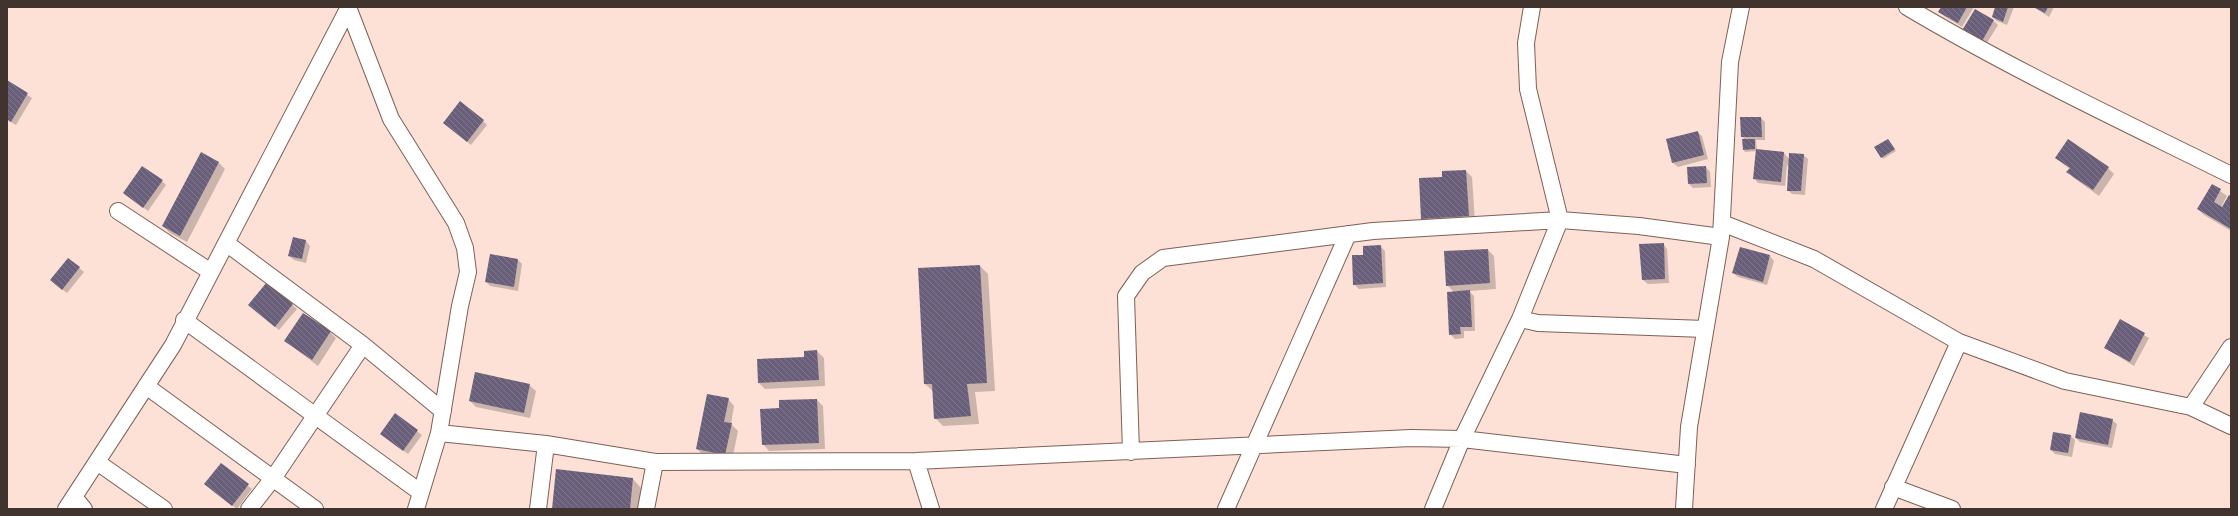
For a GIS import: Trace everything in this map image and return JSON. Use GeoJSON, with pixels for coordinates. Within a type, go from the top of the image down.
{"type":"FeatureCollection","features":[{"type":"Feature","properties":{"kind":"street"},"geometry":{"type":"LineString","coordinates":[[74,505],[97,462],[173,345],[184,320],[211,272],[348,7]]}},
{"type":"Feature","properties":{"kind":"street"},"geometry":{"type":"LineString","coordinates":[[348,7],[391,119],[456,223],[465,248],[468,272],[460,306],[440,433],[420,492],[416,509]]}},
{"type":"Feature","properties":{"kind":"street"},"geometry":{"type":"LineString","coordinates":[[1433,509],[1462,439],[1520,319],[1560,220],[1528,90],[1526,43],[1532,7]]}},
{"type":"Feature","properties":{"kind":"street"},"geometry":{"type":"LineString","coordinates":[[1684,509],[1689,426],[1721,230],[1730,62],[1741,7]]}},
{"type":"Feature","properties":{"kind":"street"},"geometry":{"type":"LineString","coordinates":[[1907,7],[1943,29],[2092,106],[2231,175]]}},
{"type":"Feature","properties":{"kind":"street"},"geometry":{"type":"LineString","coordinates":[[118,211],[211,272]]}},
{"type":"Feature","properties":{"kind":"street"},"geometry":{"type":"LineString","coordinates":[[1131,452],[1126,296],[1142,273],[1163,258],[1348,234],[1478,224],[1560,220],[1721,230],[1814,259],[1959,342],[2065,381],[2191,407],[2231,426]]}},
{"type":"Feature","properties":{"kind":"street"},"geometry":{"type":"LineString","coordinates":[[1226,509],[1348,234]]}},
{"type":"Feature","properties":{"kind":"street"},"geometry":{"type":"LineString","coordinates":[[226,243],[363,345],[443,411]]}},
{"type":"Feature","properties":{"kind":"street"},"geometry":{"type":"LineString","coordinates":[[1520,319],[1538,323],[1705,329]]}},
{"type":"Feature","properties":{"kind":"street"},"geometry":{"type":"LineString","coordinates":[[184,320],[420,492]]}},
{"type":"Feature","properties":{"kind":"street"},"geometry":{"type":"LineString","coordinates":[[1884,509],[1959,342]]}},
{"type":"Feature","properties":{"kind":"street"},"geometry":{"type":"LineString","coordinates":[[249,509],[274,478],[315,414],[363,345]]}},
{"type":"Feature","properties":{"kind":"street"},"geometry":{"type":"LineString","coordinates":[[2191,407],[2231,347]]}},
{"type":"Feature","properties":{"kind":"street"},"geometry":{"type":"LineString","coordinates":[[146,386],[315,509]]}},
{"type":"Feature","properties":{"kind":"street"},"geometry":{"type":"LineString","coordinates":[[440,433],[546,444],[655,462],[916,461],[1411,438],[1462,439],[1687,465]]}},
{"type":"Feature","properties":{"kind":"street"},"geometry":{"type":"LineString","coordinates":[[538,509],[546,444]]}},
{"type":"Feature","properties":{"kind":"street"},"geometry":{"type":"LineString","coordinates":[[916,461],[931,509]]}},
{"type":"Feature","properties":{"kind":"street"},"geometry":{"type":"LineString","coordinates":[[97,462],[164,509]]}},
{"type":"Feature","properties":{"kind":"street"},"geometry":{"type":"LineString","coordinates":[[646,509],[655,462]]}},
{"type":"Feature","properties":{"kind":"street"},"geometry":{"type":"LineString","coordinates":[[1893,487],[1952,509]]}},
{"type":"Feature","properties":{"kind":"building"},"geometry":{"type":"Polygon","coordinates":[[[1941,7],[1967,7],[1958,23],[1938,12],[1941,7]]]}},
{"type":"Feature","properties":{"kind":"building"},"geometry":{"type":"Polygon","coordinates":[[[1995,7],[2008,7],[2003,22],[1992,17],[1995,7]]]}},
{"type":"Feature","properties":{"kind":"building"},"geometry":{"type":"Polygon","coordinates":[[[2033,7],[2048,7],[2045,13],[2033,7]]]}},
{"type":"Feature","properties":{"kind":"building"},"geometry":{"type":"Polygon","coordinates":[[[1975,9],[1994,20],[1981,43],[1961,32],[1975,9]]]}},
{"type":"Feature","properties":{"kind":"building"},"geometry":{"type":"Polygon","coordinates":[[[7,80],[28,93],[11,122],[7,119],[7,80]]]}},
{"type":"Feature","properties":{"kind":"building"},"geometry":{"type":"Polygon","coordinates":[[[460,101],[484,120],[467,142],[443,123],[460,101]]]}},
{"type":"Feature","properties":{"kind":"building"},"geometry":{"type":"Polygon","coordinates":[[[1740,117],[1761,117],[1762,137],[1741,137],[1740,117]]]}},
{"type":"Feature","properties":{"kind":"building"},"geometry":{"type":"Polygon","coordinates":[[[1698,131],[1704,155],[1672,163],[1666,139],[1698,131]]]}},
{"type":"Feature","properties":{"kind":"building"},"geometry":{"type":"Polygon","coordinates":[[[1742,139],[1755,139],[1755,149],[1743,150],[1742,139]]]}},
{"type":"Feature","properties":{"kind":"building"},"geometry":{"type":"Polygon","coordinates":[[[1888,139],[1895,149],[1881,158],[1874,147],[1888,139]]]}},
{"type":"Feature","properties":{"kind":"building"},"geometry":{"type":"Polygon","coordinates":[[[2068,139],[2109,167],[2093,190],[2066,172],[2070,168],[2055,158],[2068,139]]]}},
{"type":"Feature","properties":{"kind":"building"},"geometry":{"type":"Polygon","coordinates":[[[1756,149],[1784,152],[1781,182],[1753,179],[1756,149]]]}},
{"type":"Feature","properties":{"kind":"building"},"geometry":{"type":"Polygon","coordinates":[[[201,152],[219,162],[180,236],[162,226],[201,152]]]}},
{"type":"Feature","properties":{"kind":"building"},"geometry":{"type":"Polygon","coordinates":[[[1789,153],[1804,154],[1801,191],[1787,191],[1789,153]]]}},
{"type":"Feature","properties":{"kind":"building"},"geometry":{"type":"Polygon","coordinates":[[[142,166],[163,180],[143,208],[123,193],[142,166]]]}},
{"type":"Feature","properties":{"kind":"building"},"geometry":{"type":"Polygon","coordinates":[[[1706,166],[1707,183],[1688,184],[1687,167],[1706,166]]]}},
{"type":"Feature","properties":{"kind":"building"},"geometry":{"type":"Polygon","coordinates":[[[1466,170],[1469,216],[1421,219],[1419,178],[1442,177],[1442,171],[1466,170]]]}},
{"type":"Feature","properties":{"kind":"building"},"geometry":{"type":"Polygon","coordinates":[[[2212,184],[2221,189],[2214,202],[2222,207],[2229,195],[2231,196],[2231,229],[2197,209],[2212,184]]]}},
{"type":"Feature","properties":{"kind":"building"},"geometry":{"type":"Polygon","coordinates":[[[293,237],[306,240],[302,259],[288,256],[293,237]]]}},
{"type":"Feature","properties":{"kind":"building"},"geometry":{"type":"Polygon","coordinates":[[[1664,243],[1665,279],[1642,280],[1639,244],[1664,243]]]}},
{"type":"Feature","properties":{"kind":"building"},"geometry":{"type":"Polygon","coordinates":[[[1381,245],[1383,283],[1353,285],[1352,255],[1363,255],[1363,246],[1381,245]]]}},
{"type":"Feature","properties":{"kind":"building"},"geometry":{"type":"Polygon","coordinates":[[[1740,247],[1770,255],[1763,282],[1732,273],[1740,247]]]}},
{"type":"Feature","properties":{"kind":"building"},"geometry":{"type":"Polygon","coordinates":[[[1488,249],[1490,283],[1446,286],[1444,251],[1488,249]]]}},
{"type":"Feature","properties":{"kind":"building"},"geometry":{"type":"Polygon","coordinates":[[[490,254],[518,259],[514,287],[485,282],[490,254]]]}},
{"type":"Feature","properties":{"kind":"building"},"geometry":{"type":"Polygon","coordinates":[[[68,258],[80,267],[62,290],[50,280],[68,258]]]}},
{"type":"Feature","properties":{"kind":"building"},"geometry":{"type":"Polygon","coordinates":[[[980,265],[987,383],[967,384],[971,416],[934,419],[932,384],[924,384],[918,268],[980,265]]]}},
{"type":"Feature","properties":{"kind":"building"},"geometry":{"type":"Polygon","coordinates":[[[267,282],[293,304],[275,327],[248,305],[267,282]]]}},
{"type":"Feature","properties":{"kind":"building"},"geometry":{"type":"Polygon","coordinates":[[[1470,290],[1472,327],[1460,327],[1461,334],[1449,335],[1447,292],[1470,290]]]}},
{"type":"Feature","properties":{"kind":"building"},"geometry":{"type":"Polygon","coordinates":[[[303,313],[331,331],[312,360],[284,341],[303,313]]]}},
{"type":"Feature","properties":{"kind":"building"},"geometry":{"type":"Polygon","coordinates":[[[2120,319],[2145,333],[2130,362],[2104,348],[2120,319]]]}},
{"type":"Feature","properties":{"kind":"building"},"geometry":{"type":"Polygon","coordinates":[[[817,350],[819,380],[758,383],[757,359],[804,357],[804,351],[817,350]]]}},
{"type":"Feature","properties":{"kind":"building"},"geometry":{"type":"Polygon","coordinates":[[[475,372],[530,384],[524,413],[469,401],[475,372]]]}},
{"type":"Feature","properties":{"kind":"building"},"geometry":{"type":"Polygon","coordinates":[[[707,394],[729,398],[724,422],[732,423],[725,455],[696,449],[707,394]]]}},
{"type":"Feature","properties":{"kind":"building"},"geometry":{"type":"Polygon","coordinates":[[[817,399],[819,443],[762,445],[760,409],[779,408],[779,400],[817,399]]]}},
{"type":"Feature","properties":{"kind":"building"},"geometry":{"type":"Polygon","coordinates":[[[2080,412],[2113,419],[2108,445],[2075,438],[2080,412]]]}},
{"type":"Feature","properties":{"kind":"building"},"geometry":{"type":"Polygon","coordinates":[[[395,413],[418,430],[403,451],[380,434],[395,413]]]}},
{"type":"Feature","properties":{"kind":"building"},"geometry":{"type":"Polygon","coordinates":[[[2053,432],[2071,435],[2068,453],[2050,450],[2053,432]]]}},
{"type":"Feature","properties":{"kind":"building"},"geometry":{"type":"Polygon","coordinates":[[[221,463],[249,484],[232,506],[204,484],[221,463]]]}},
{"type":"Feature","properties":{"kind":"building"},"geometry":{"type":"Polygon","coordinates":[[[556,469],[633,478],[630,509],[552,509],[556,469]]]}}]}
